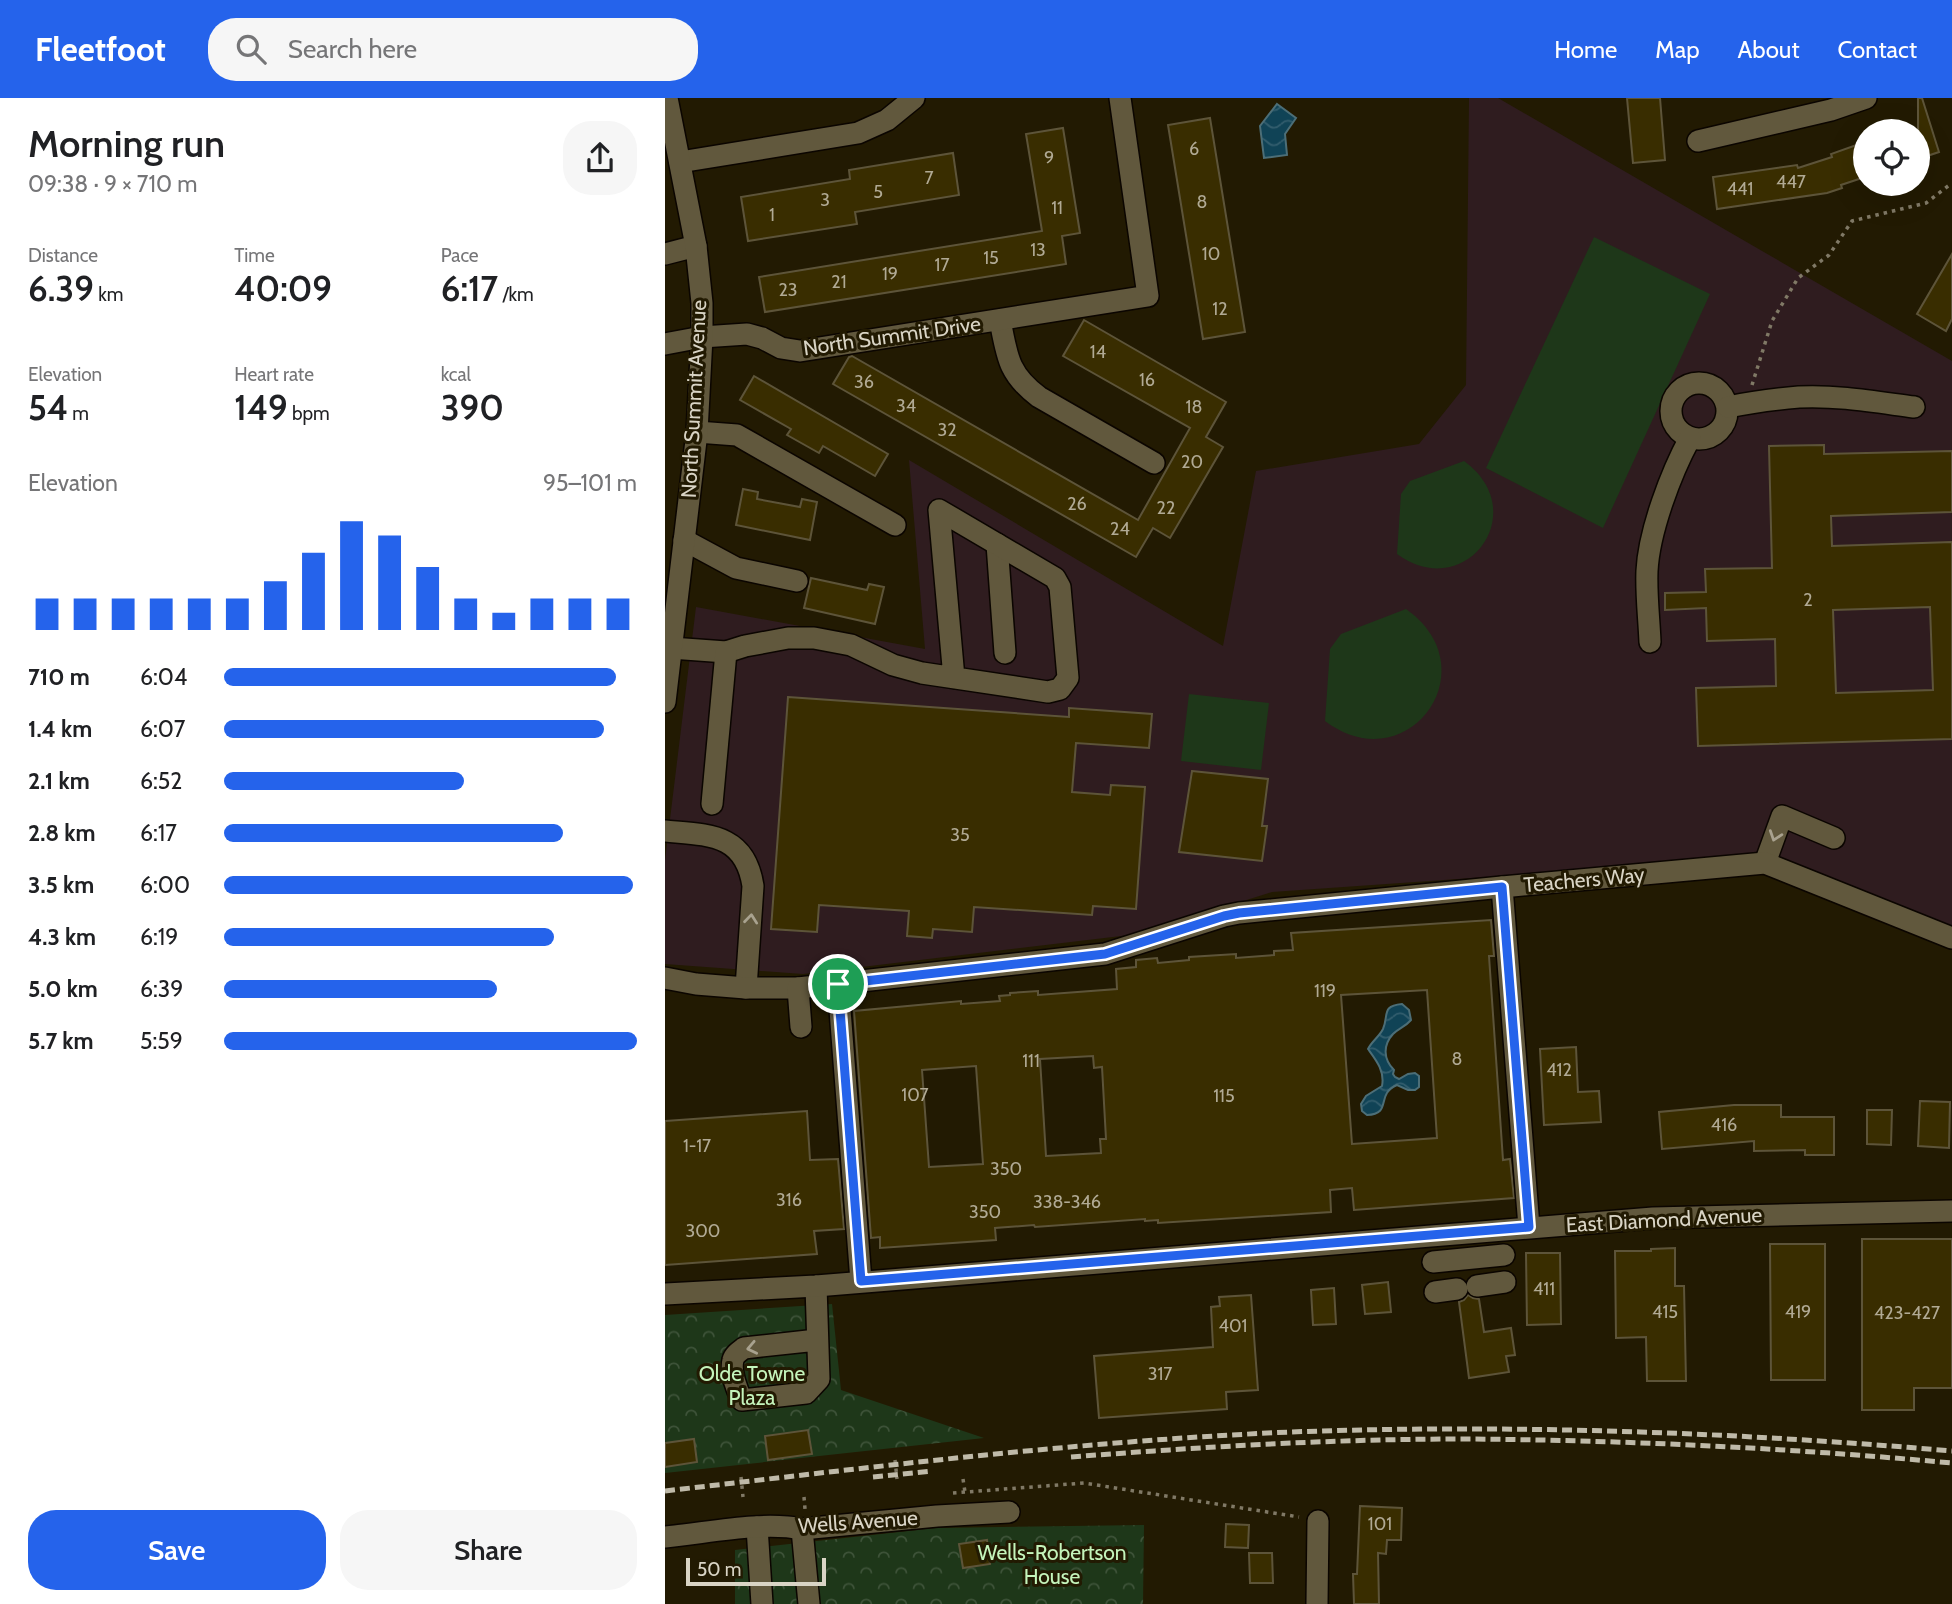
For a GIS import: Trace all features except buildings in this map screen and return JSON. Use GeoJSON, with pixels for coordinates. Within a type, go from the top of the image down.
{"type":"FeatureCollection","features":[{"type":"Feature","properties":{"kind":"street","name":"North Summit Avenue"},"geometry":{"type":"LineString","coordinates":[[665,702],[678,528],[697,432],[702,337],[702,303],[696,246],[667,98]]}},
{"type":"Feature","properties":{"kind":"street"},"geometry":{"type":"LineString","coordinates":[[680,162],[858,133],[887,120],[914,98]]}},
{"type":"Feature","properties":{"kind":"street","name":"North Summit Drive"},"geometry":{"type":"LineString","coordinates":[[665,344],[726,334],[747,334],[781,348],[800,351],[1148,296],[1120,98]]}},
{"type":"Feature","properties":{"kind":"street"},"geometry":{"type":"LineString","coordinates":[[1699,141],[1831,110],[1866,98]]}},
{"type":"Feature","properties":{"kind":"street"},"geometry":{"type":"LineString","coordinates":[[665,254],[696,246]]}},
{"type":"Feature","properties":{"kind":"street","name":"North Summit Drive"},"geometry":{"type":"LineString","coordinates":[[1000,320],[1006,354],[1023,386],[1154,463]]}},
{"type":"Feature","properties":{"kind":"street"},"geometry":{"type":"LineString","coordinates":[[1737,405],[1721,430],[1711,437],[1689,438],[1680,432],[1672,418],[1671,407],[1675,396],[1682,388],[1699,382],[1717,388],[1737,405],[1802,397],[1862,400],[1914,407]]}},
{"type":"Feature","properties":{"kind":"street"},"geometry":{"type":"LineString","coordinates":[[697,432],[737,435],[895,525]]}},
{"type":"Feature","properties":{"kind":"street"},"geometry":{"type":"LineString","coordinates":[[1650,642],[1647,570],[1652,538],[1670,479],[1689,438]]}},
{"type":"Feature","properties":{"kind":"street"},"geometry":{"type":"LineString","coordinates":[[668,648],[726,652],[787,638],[814,638],[851,645],[893,665],[922,673],[954,678],[1048,692],[1060,689],[1068,678],[1060,587],[1055,578],[939,510],[954,678]]}},
{"type":"Feature","properties":{"kind":"street"},"geometry":{"type":"LineString","coordinates":[[678,528],[736,568],[797,581]]}},
{"type":"Feature","properties":{"kind":"street"},"geometry":{"type":"LineString","coordinates":[[997,544],[1005,653]]}},
{"type":"Feature","properties":{"kind":"street"},"geometry":{"type":"LineString","coordinates":[[712,804],[726,652]]}},
{"type":"Feature","properties":{"kind":"street"},"geometry":{"type":"LineString","coordinates":[[1765,863],[1782,816],[1835,838]]}},
{"type":"Feature","properties":{"kind":"street"},"geometry":{"type":"LineString","coordinates":[[665,831],[724,840],[746,860],[753,886],[746,988]]}},
{"type":"Feature","properties":{"kind":"street","name":"Teachers Way"},"geometry":{"type":"LineString","coordinates":[[665,978],[696,984],[746,988],[798,988],[838,984],[1105,954],[1239,913],[1765,863],[1952,938]]}},
{"type":"Feature","properties":{"kind":"street"},"geometry":{"type":"LineString","coordinates":[[1502,887],[1529,1227]]}},
{"type":"Feature","properties":{"kind":"street"},"geometry":{"type":"LineString","coordinates":[[838,984],[861,1281]]}},
{"type":"Feature","properties":{"kind":"street"},"geometry":{"type":"LineString","coordinates":[[798,988],[801,1027]]}},
{"type":"Feature","properties":{"kind":"street","name":"East Diamond Avenue"},"geometry":{"type":"LineString","coordinates":[[665,1294],[815,1286],[1653,1218],[1952,1211]]}},
{"type":"Feature","properties":{"kind":"street"},"geometry":{"type":"LineString","coordinates":[[1433,1262],[1504,1255]]}},
{"type":"Feature","properties":{"kind":"street"},"geometry":{"type":"LineString","coordinates":[[1435,1292],[1505,1282]]}},
{"type":"Feature","properties":{"kind":"street"},"geometry":{"type":"LineString","coordinates":[[815,1286],[817,1340]]}},
{"type":"Feature","properties":{"kind":"street","name":"Wells Avenue"},"geometry":{"type":"LineString","coordinates":[[665,1537],[783,1525],[802,1530],[937,1516],[1009,1513]]}},
{"type":"Feature","properties":{"kind":"street"},"geometry":{"type":"LineString","coordinates":[[1317,1604],[1318,1521]]}},
{"type":"Feature","properties":{"kind":"street"},"geometry":{"type":"LineString","coordinates":[[757,1527],[762,1604]]}},
{"type":"Feature","properties":{"kind":"street"},"geometry":{"type":"LineString","coordinates":[[802,1530],[809,1604]]}},
{"type":"Feature","properties":{"kind":"path"},"geometry":{"type":"LineString","coordinates":[[1737,405],[1772,321],[1798,278],[1829,255],[1851,221],[1926,203],[1952,183]]}},
{"type":"Feature","properties":{"kind":"path"},"geometry":{"type":"LineString","coordinates":[[895,1460],[897,1479]]}},
{"type":"Feature","properties":{"kind":"path"},"geometry":{"type":"LineString","coordinates":[[741,1477],[743,1497]]}},
{"type":"Feature","properties":{"kind":"path"},"geometry":{"type":"LineString","coordinates":[[963,1479],[965,1492]]}},
{"type":"Feature","properties":{"kind":"path"},"geometry":{"type":"LineString","coordinates":[[952,1494],[1084,1483],[1318,1521]]}},
{"type":"Feature","properties":{"kind":"shaded area"},"geometry":{"type":"Polygon","coordinates":[[[1469,98],[1498,98],[1952,361],[1952,929],[1774,857],[1272,892],[1138,934],[803,974],[665,964],[665,860],[696,607],[925,649],[909,460],[1223,646],[1256,471],[1419,444],[1466,385],[1469,98]]]}},
{"type":"Feature","properties":{"kind":"green space"},"geometry":{"type":"Polygon","coordinates":[[[1594,237],[1710,294],[1603,528],[1486,468],[1594,237]]]}},
{"type":"Feature","properties":{"kind":"green space"},"geometry":{"type":"Polygon","coordinates":[[[1464,461],[1484,482],[1493,504],[1491,526],[1482,545],[1467,560],[1446,568],[1422,566],[1397,554],[1401,494],[1410,481],[1464,461]]]}},
{"type":"Feature","properties":{"kind":"green space"},"geometry":{"type":"Polygon","coordinates":[[[1406,609],[1430,634],[1441,661],[1439,687],[1428,711],[1409,729],[1384,738],[1356,736],[1325,721],[1330,649],[1341,634],[1406,609]]]}},
{"type":"Feature","properties":{"kind":"green space"},"geometry":{"type":"Polygon","coordinates":[[[1189,694],[1269,703],[1261,770],[1181,761],[1189,694]]]}},
{"type":"Feature","properties":{"kind":"green space","name":"Olde Towne Plaza"},"geometry":{"type":"Polygon","coordinates":[[[832,1304],[841,1390],[984,1438],[665,1473],[665,1315],[832,1304]]]}},
{"type":"Feature","properties":{"kind":"green space","name":"Wells-Robertson House"},"geometry":{"type":"Polygon","coordinates":[[[1144,1525],[1143,1604],[735,1604],[735,1550],[936,1528],[1144,1525]]]}},
{"type":"Feature","properties":{"kind":"water"},"geometry":{"type":"Polygon","coordinates":[[[1277,104],[1296,118],[1285,134],[1287,155],[1264,158],[1260,126],[1277,104]]]}},
{"type":"Feature","properties":{"kind":"water"},"geometry":{"type":"Polygon","coordinates":[[[1402,1004],[1409,1010],[1411,1020],[1390,1038],[1386,1057],[1395,1077],[1399,1079],[1415,1073],[1419,1076],[1419,1087],[1408,1090],[1397,1085],[1387,1093],[1380,1111],[1367,1115],[1362,1111],[1361,1104],[1366,1096],[1382,1086],[1383,1081],[1379,1066],[1368,1049],[1383,1029],[1388,1009],[1402,1004]]]}},
{"type":"Feature","properties":{"kind":"railway"},"geometry":{"type":"LineString","coordinates":[[665,1491],[1055,1448],[1291,1432],[1457,1429],[1622,1431],[1952,1451]]}},
{"type":"Feature","properties":{"kind":"railway"},"geometry":{"type":"LineString","coordinates":[[1071,1457],[1266,1444],[1462,1439],[1707,1446],[1952,1463]]}},
{"type":"Feature","properties":{"kind":"railway"},"geometry":{"type":"LineString","coordinates":[[873,1477],[932,1471]]}},
{"type":"Feature","properties":{"kind":"route"},"geometry":{"type":"LineString","coordinates":[[1502,887],[1529,1227],[861,1281],[838,984],[1105,954],[1239,913],[1502,887]]}}]}
